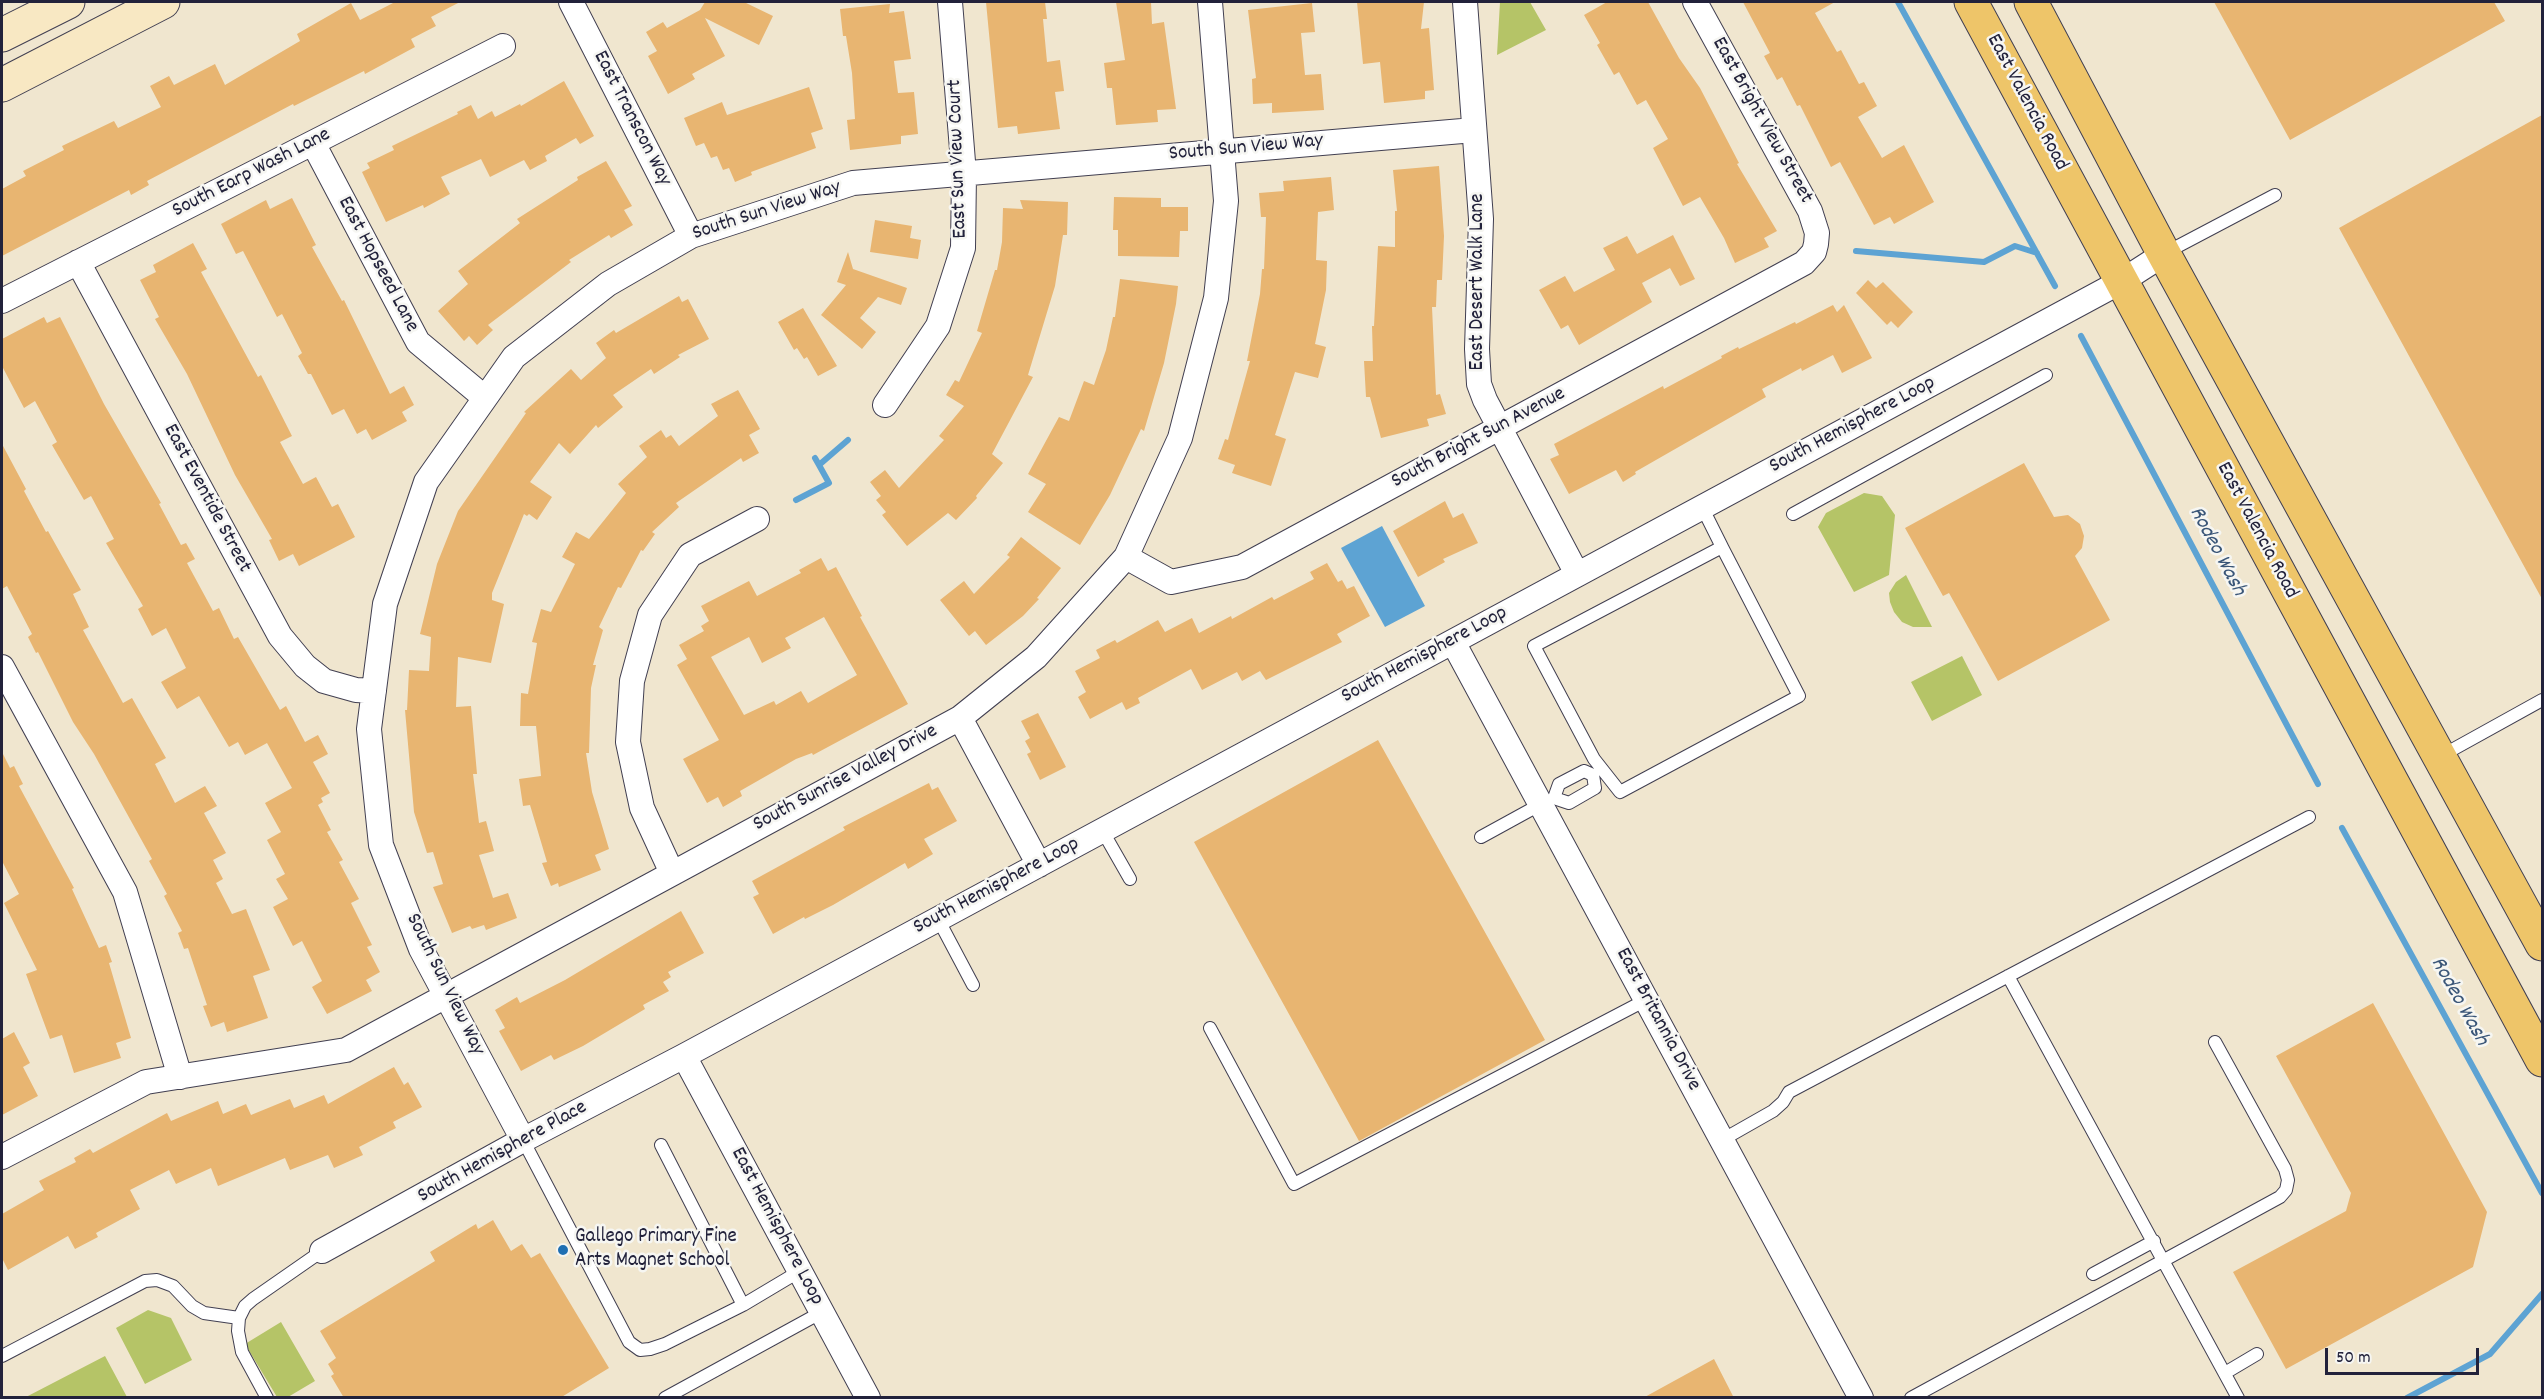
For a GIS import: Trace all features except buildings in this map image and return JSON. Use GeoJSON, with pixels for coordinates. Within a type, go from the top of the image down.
{"type":"FeatureCollection","features":[{"type":"Feature","properties":{"kind":"main road"},"geometry":{"type":"LineString","coordinates":[[2,35],[68,2]]}},
{"type":"Feature","properties":{"kind":"main road"},"geometry":{"type":"LineString","coordinates":[[2,85],[163,2]]}},
{"type":"Feature","properties":{"kind":"main road","name":"East Valencia Road"},"geometry":{"type":"LineString","coordinates":[[1971,2],[2542,1060]]}},
{"type":"Feature","properties":{"kind":"main road"},"geometry":{"type":"LineString","coordinates":[[2031,2],[2164,254],[2542,944]]}},
{"type":"Feature","properties":{"kind":"street","name":"East Transcon Way"},"geometry":{"type":"LineString","coordinates":[[571,2],[691,236]]}},
{"type":"Feature","properties":{"kind":"street","name":"East Sun View Court"},"geometry":{"type":"LineString","coordinates":[[885,405],[938,326],[963,248],[964,174],[950,2]]}},
{"type":"Feature","properties":{"kind":"street","name":"South Sunrise Valley Drive"},"geometry":{"type":"LineString","coordinates":[[2,1157],[146,1082],[346,1050],[960,718],[1036,657],[1126,557],[1180,438],[1216,298],[1226,201],[1210,2]]}},
{"type":"Feature","properties":{"kind":"street","name":"East Desert Walk Lane"},"geometry":{"type":"LineString","coordinates":[[1465,2],[1482,242],[1477,350],[1479,384],[1577,574]]}},
{"type":"Feature","properties":{"kind":"street","name":"East Bright View Street"},"geometry":{"type":"LineString","coordinates":[[1695,2],[1810,211],[1823,244]]}},
{"type":"Feature","properties":{"kind":"street","name":"South Earp Wash Lane"},"geometry":{"type":"LineString","coordinates":[[2,301],[503,46]]}},
{"type":"Feature","properties":{"kind":"street","name":"South Sun View Way"},"geometry":{"type":"LineString","coordinates":[[523,1140],[422,949],[381,845],[369,729],[385,604],[426,482],[514,357],[608,284],[691,236],[853,183],[1474,130]]}},
{"type":"Feature","properties":{"kind":"street","name":"East Hopseed Lane"},"geometry":{"type":"LineString","coordinates":[[313,143],[418,342],[485,398]]}},
{"type":"Feature","properties":{"kind":"street","name":"South Bright Sun Avenue"},"geometry":{"type":"LineString","coordinates":[[1126,557],[1171,582],[1242,567],[1794,269],[1823,244]]}},
{"type":"Feature","properties":{"kind":"street","name":"South Hemisphere Loop"},"geometry":{"type":"LineString","coordinates":[[684,1056],[2122,281],[2164,254]]}},
{"type":"Feature","properties":{"kind":"street","name":"East Eventide Street"},"geometry":{"type":"LineString","coordinates":[[78,262],[280,636],[305,666],[324,681],[356,690],[374,691]]}},
{"type":"Feature","properties":{"kind":"street"},"geometry":{"type":"LineString","coordinates":[[672,873],[642,808],[628,742],[632,681],[650,615],[690,555],[757,519]]}},
{"type":"Feature","properties":{"kind":"street","name":"East Britannia Drive"},"geometry":{"type":"LineString","coordinates":[[1453,642],[1547,801],[1647,1000],[1861,1398]]}},
{"type":"Feature","properties":{"kind":"street"},"geometry":{"type":"LineString","coordinates":[[2,667],[125,892],[180,1077]]}},
{"type":"Feature","properties":{"kind":"street"},"geometry":{"type":"LineString","coordinates":[[960,718],[1039,865]]}},
{"type":"Feature","properties":{"kind":"street","name":"South Hemisphere Place"},"geometry":{"type":"LineString","coordinates":[[322,1251],[523,1140],[684,1056]]}},
{"type":"Feature","properties":{"kind":"street","name":"East Hemisphere Loop"},"geometry":{"type":"LineString","coordinates":[[684,1056],[868,1398]]}},
{"type":"Feature","properties":{"kind":"lane"},"geometry":{"type":"LineString","coordinates":[[2164,254],[2275,195]]}},
{"type":"Feature","properties":{"kind":"lane"},"geometry":{"type":"LineString","coordinates":[[1793,514],[2046,375]]}},
{"type":"Feature","properties":{"kind":"lane"},"geometry":{"type":"LineString","coordinates":[[1702,507],[1798,696],[1620,792],[1597,772],[1534,646],[1722,547]]}},
{"type":"Feature","properties":{"kind":"lane"},"geometry":{"type":"LineString","coordinates":[[2440,757],[2542,700]]}},
{"type":"Feature","properties":{"kind":"lane"},"geometry":{"type":"LineString","coordinates":[[1481,837],[1547,801],[1559,784],[1584,771],[1597,772]]}},
{"type":"Feature","properties":{"kind":"lane"},"geometry":{"type":"LineString","coordinates":[[1547,801],[1569,803],[1595,788],[1597,772]]}},
{"type":"Feature","properties":{"kind":"lane"},"geometry":{"type":"LineString","coordinates":[[1722,1140],[1773,1111],[1783,1102],[1789,1092],[2309,817]]}},
{"type":"Feature","properties":{"kind":"lane"},"geometry":{"type":"LineString","coordinates":[[1102,830],[1130,879]]}},
{"type":"Feature","properties":{"kind":"lane"},"geometry":{"type":"LineString","coordinates":[[938,919],[973,985]]}},
{"type":"Feature","properties":{"kind":"lane"},"geometry":{"type":"LineString","coordinates":[[2008,976],[2238,1398]]}},
{"type":"Feature","properties":{"kind":"lane"},"geometry":{"type":"LineString","coordinates":[[1210,1028],[1294,1184],[1647,1000]]}},
{"type":"Feature","properties":{"kind":"lane"},"geometry":{"type":"LineString","coordinates":[[1911,1398],[2280,1197],[2286,1190],[2288,1180],[2285,1169],[2215,1042]]}},
{"type":"Feature","properties":{"kind":"lane"},"geometry":{"type":"LineString","coordinates":[[523,1140],[628,1342],[640,1350],[650,1349],[743,1305],[800,1271]]}},
{"type":"Feature","properties":{"kind":"lane"},"geometry":{"type":"LineString","coordinates":[[661,1145],[743,1305]]}},
{"type":"Feature","properties":{"kind":"lane"},"geometry":{"type":"LineString","coordinates":[[2093,1274],[2154,1241]]}},
{"type":"Feature","properties":{"kind":"lane"},"geometry":{"type":"LineString","coordinates":[[267,1398],[242,1352],[238,1331],[239,1318],[245,1306],[253,1299],[322,1251]]}},
{"type":"Feature","properties":{"kind":"lane"},"geometry":{"type":"LineString","coordinates":[[2,1356],[145,1281],[157,1280],[172,1286],[192,1306],[204,1313],[239,1318]]}},
{"type":"Feature","properties":{"kind":"lane"},"geometry":{"type":"LineString","coordinates":[[664,1398],[822,1312]]}},
{"type":"Feature","properties":{"kind":"lane"},"geometry":{"type":"LineString","coordinates":[[2225,1372],[2257,1354]]}},
{"type":"Feature","properties":{"kind":"green space"},"geometry":{"type":"Polygon","coordinates":[[[1500,2],[1530,2],[1546,30],[1497,55],[1500,2]]]}},
{"type":"Feature","properties":{"kind":"green space"},"geometry":{"type":"Polygon","coordinates":[[[1864,493],[1882,496],[1895,515],[1889,575],[1854,592],[1818,527],[1826,513],[1864,493]]]}},
{"type":"Feature","properties":{"kind":"green space"},"geometry":{"type":"Polygon","coordinates":[[[1906,575],[1932,627],[1913,627],[1902,622],[1894,612],[1889,593],[1896,582],[1906,575]]]}},
{"type":"Feature","properties":{"kind":"green space"},"geometry":{"type":"Polygon","coordinates":[[[1962,656],[1982,695],[1932,721],[1911,682],[1962,656]]]}},
{"type":"Feature","properties":{"kind":"green space"},"geometry":{"type":"Polygon","coordinates":[[[148,1310],[171,1318],[192,1360],[145,1384],[116,1328],[148,1310]]]}},
{"type":"Feature","properties":{"kind":"green space"},"geometry":{"type":"Polygon","coordinates":[[[281,1322],[315,1381],[288,1397],[277,1397],[245,1344],[281,1322]]]}},
{"type":"Feature","properties":{"kind":"green space"},"geometry":{"type":"Polygon","coordinates":[[[105,1356],[127,1397],[26,1397],[105,1356]]]}},
{"type":"Feature","properties":{"kind":"water"},"geometry":{"type":"Polygon","coordinates":[[[1382,526],[1425,606],[1385,627],[1341,548],[1382,526]]]}},
{"type":"Feature","properties":{"kind":"waterway"},"geometry":{"type":"LineString","coordinates":[[1898,2],[2055,286]]}},
{"type":"Feature","properties":{"kind":"waterway"},"geometry":{"type":"LineString","coordinates":[[1856,251],[1984,262],[2015,246],[2037,253]]}},
{"type":"Feature","properties":{"kind":"waterway","name":"Rodeo Wash"},"geometry":{"type":"LineString","coordinates":[[2081,336],[2318,784]]}},
{"type":"Feature","properties":{"kind":"waterway"},"geometry":{"type":"LineString","coordinates":[[815,458],[819,465],[848,440]]}},
{"type":"Feature","properties":{"kind":"waterway"},"geometry":{"type":"LineString","coordinates":[[796,500],[829,483],[819,465]]}},
{"type":"Feature","properties":{"kind":"waterway","name":"Rodeo Wash"},"geometry":{"type":"LineString","coordinates":[[2342,828],[2542,1193]]}},
{"type":"Feature","properties":{"kind":"waterway","name":"Rodeo Wash"},"geometry":{"type":"LineString","coordinates":[[2407,1398],[2490,1354],[2542,1294]]}},
{"type":"Feature","properties":{"kind":"place","name":"Gallego Primary Fine Arts Magnet School"},"geometry":{"type":"Point","coordinates":[563,1250]}}]}
